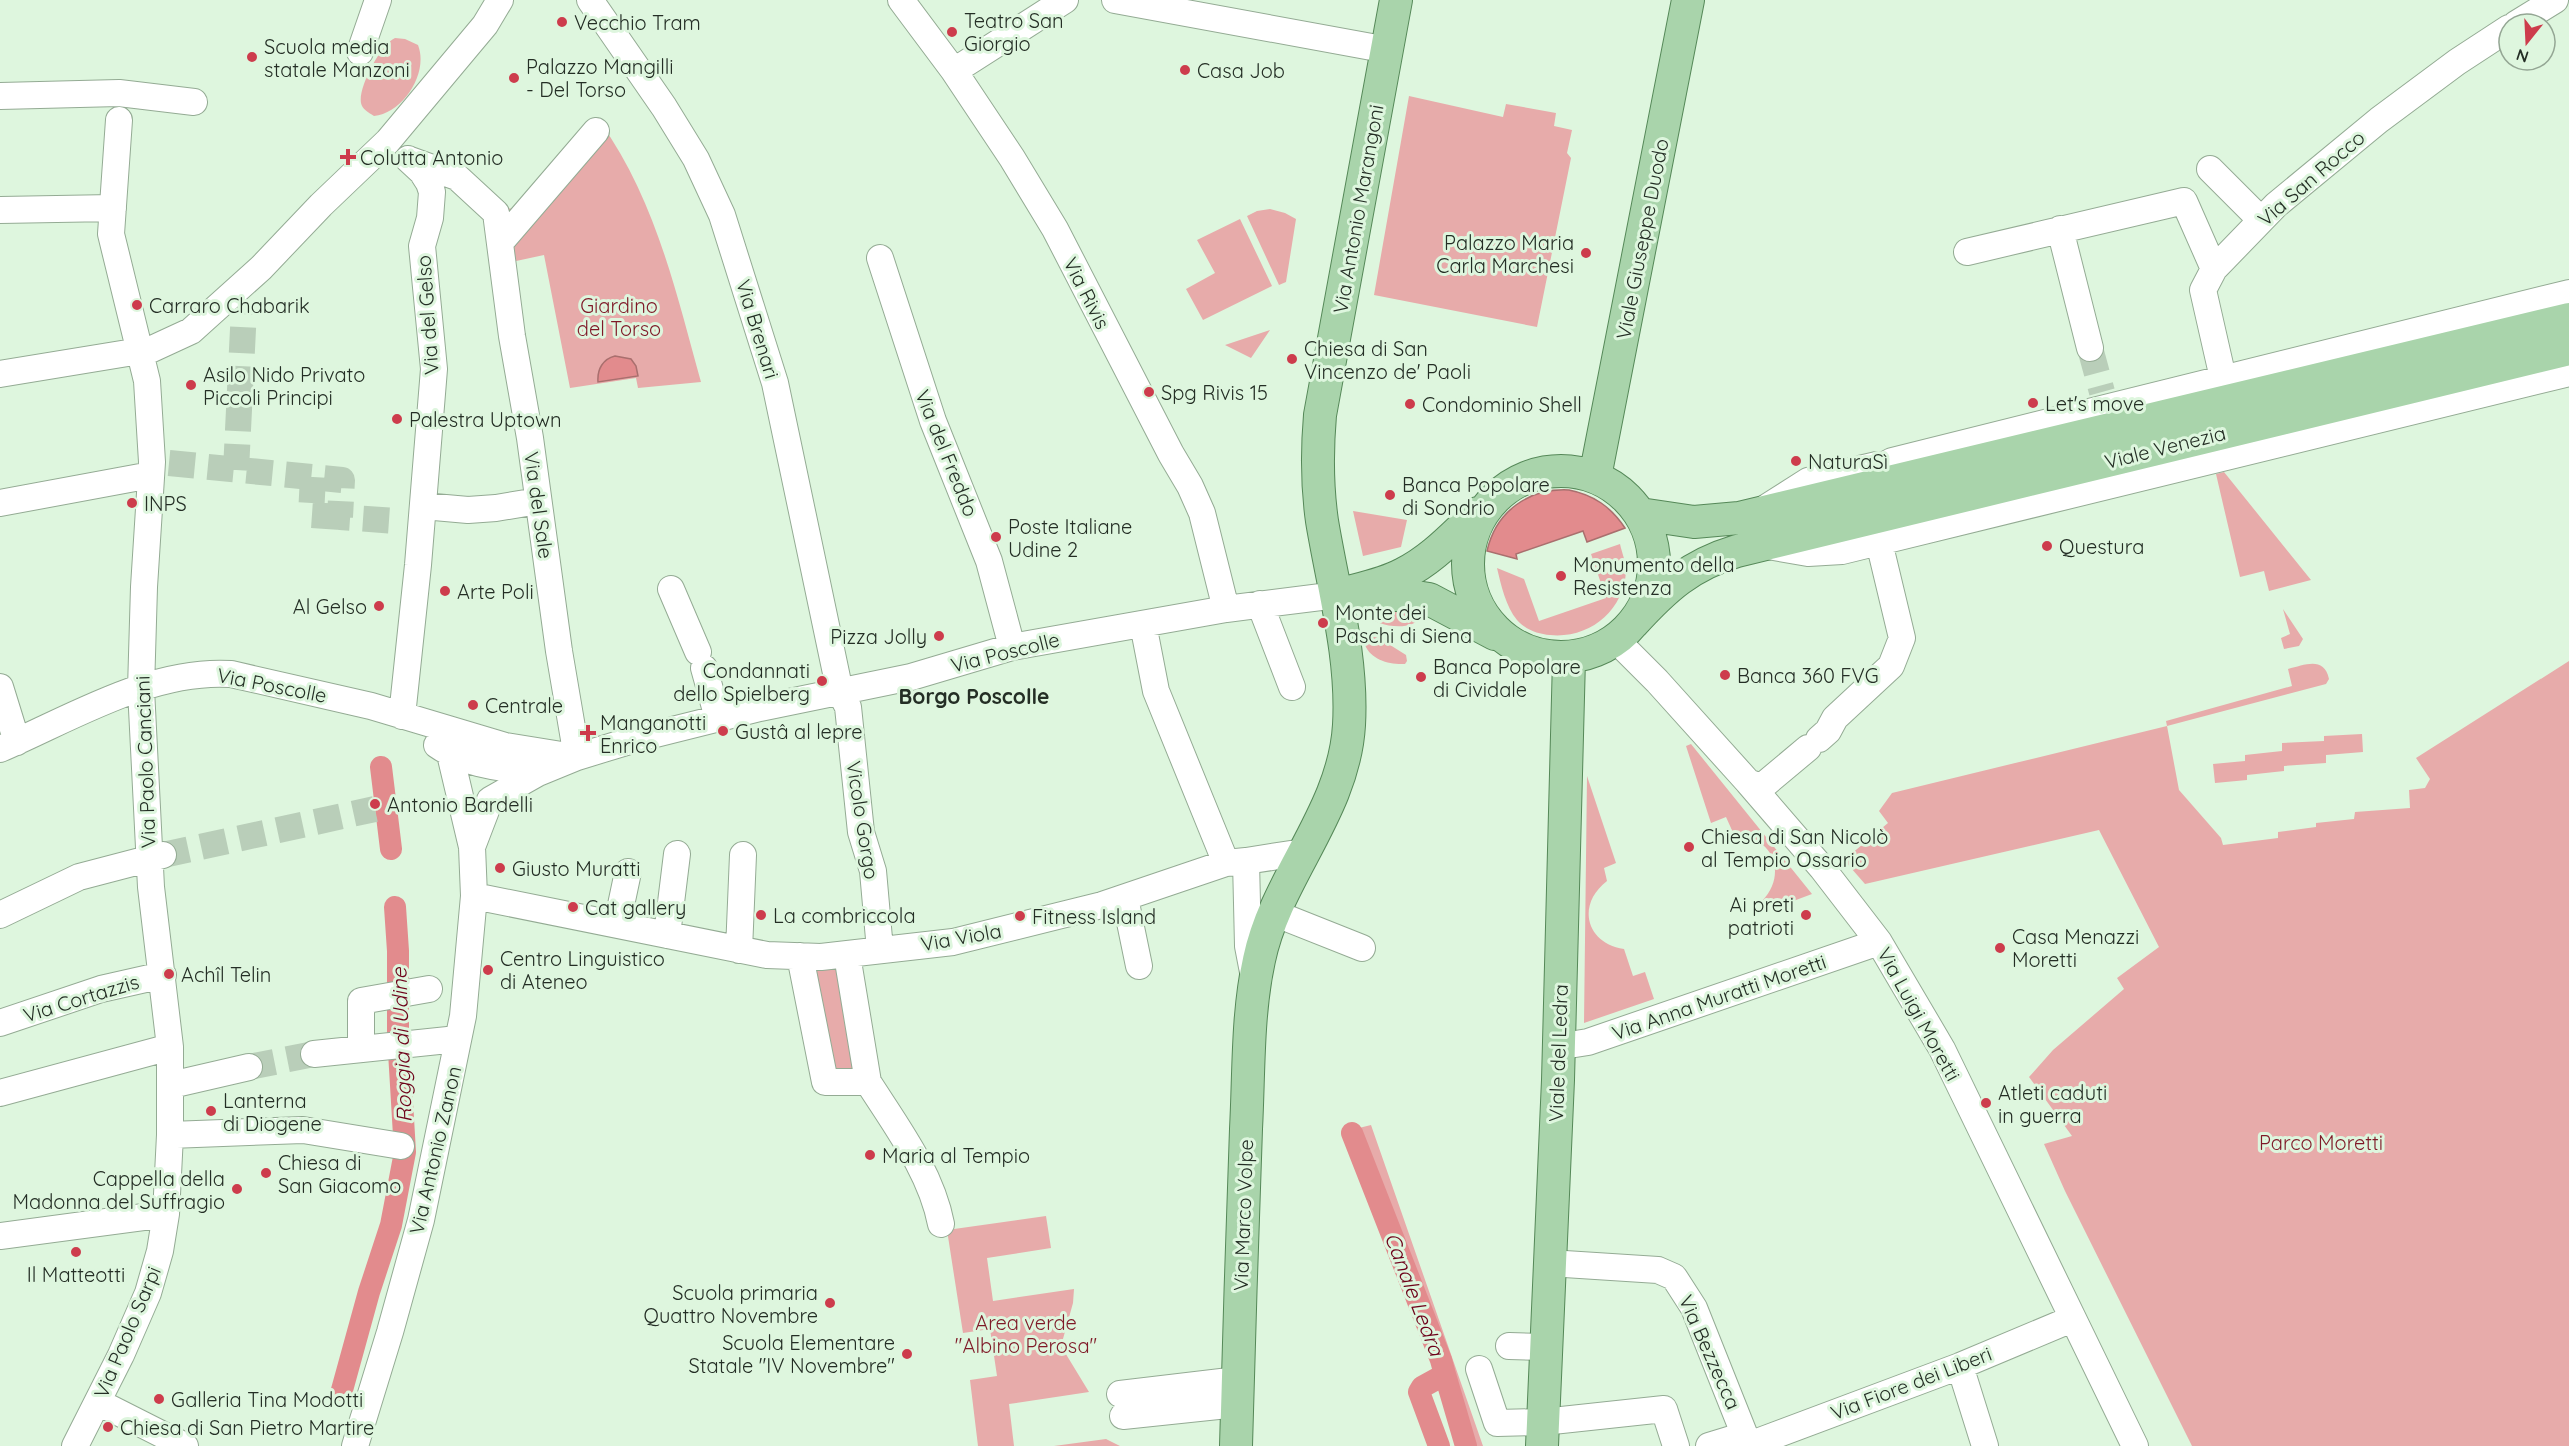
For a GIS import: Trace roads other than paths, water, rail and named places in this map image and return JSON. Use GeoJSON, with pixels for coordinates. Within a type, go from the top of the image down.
{"type":"FeatureCollection","features":[{"type":"Feature","properties":{"kind":"main road","name":"Via Antonio Marangoni"},"geometry":{"type":"LineString","coordinates":[[1337,596],[1322,520],[1317,447],[1320,415],[1396,0]]}},
{"type":"Feature","properties":{"kind":"main road","name":"Viale Giuseppe Duodo"},"geometry":{"type":"LineString","coordinates":[[1595,477],[1688,0]]}},
{"type":"Feature","properties":{"kind":"main road","name":"Viale Venezia"},"geometry":{"type":"LineString","coordinates":[[1640,514],[1694,522],[1739,518],[2569,319]]}},
{"type":"Feature","properties":{"kind":"main road","name":"Viale Venezia"},"geometry":{"type":"LineString","coordinates":[[1624,631],[1657,597],[1700,564],[1727,554],[2569,349]]}},
{"type":"Feature","properties":{"kind":"main road"},"geometry":{"type":"LineString","coordinates":[[1563,470],[1595,477],[1621,493],[1640,514],[1651,541],[1654,571],[1646,601],[1624,631],[1600,649],[1569,659],[1539,655],[1429,599],[1403,595],[1337,596],[1402,575],[1438,551],[1499,494],[1515,483],[1542,473],[1563,470]]}},
{"type":"Feature","properties":{"kind":"main road"},"geometry":{"type":"LineString","coordinates":[[1499,494],[1487,507],[1475,527],[1468,560],[1468,577],[1474,597],[1484,617],[1512,643]]}},
{"type":"Feature","properties":{"kind":"main road","name":"Via Marco Volpe"},"geometry":{"type":"LineString","coordinates":[[1236,1446],[1247,1106],[1255,985],[1262,948],[1274,913],[1333,793],[1347,747],[1349,699],[1337,596]]}},
{"type":"Feature","properties":{"kind":"main road","name":"Viale del Ledra"},"geometry":{"type":"LineString","coordinates":[[1543,1434],[1558,1041],[1569,659]]}},
{"type":"Feature","properties":{"kind":"street"},"geometry":{"type":"LineString","coordinates":[[360,52],[378,0]]}},
{"type":"Feature","properties":{"kind":"street"},"geometry":{"type":"LineString","coordinates":[[466,48],[482,0]]}},
{"type":"Feature","properties":{"kind":"street"},"geometry":{"type":"LineString","coordinates":[[0,374],[140,352],[174,341],[198,325],[261,268],[388,141],[466,48],[492,15],[500,0]]}},
{"type":"Feature","properties":{"kind":"street","name":"Via Brenari"},"geometry":{"type":"LineString","coordinates":[[590,0],[664,107],[696,159],[722,214],[775,383],[840,692]]}},
{"type":"Feature","properties":{"kind":"street","name":"Via Rivis"},"geometry":{"type":"LineString","coordinates":[[901,0],[954,71],[1012,158],[1055,229],[1165,444],[1190,486],[1208,534],[1226,609]]}},
{"type":"Feature","properties":{"kind":"street"},"geometry":{"type":"LineString","coordinates":[[954,71],[1063,0]]}},
{"type":"Feature","properties":{"kind":"street"},"geometry":{"type":"LineString","coordinates":[[1115,0],[1183,6],[1388,50]]}},
{"type":"Feature","properties":{"kind":"street"},"geometry":{"type":"LineString","coordinates":[[2536,12],[2556,0]]}},
{"type":"Feature","properties":{"kind":"street","name":"Via San Rocco"},"geometry":{"type":"LineString","coordinates":[[2223,378],[2203,290],[2214,269],[2261,220],[2379,120],[2457,62],[2497,36]]}},
{"type":"Feature","properties":{"kind":"street"},"geometry":{"type":"LineString","coordinates":[[0,96],[119,93],[194,102]]}},
{"type":"Feature","properties":{"kind":"street","name":"Via Paolo Canciani"},"geometry":{"type":"LineString","coordinates":[[119,120],[111,234],[147,381],[151,476],[141,689],[170,1047],[170,1135]]}},
{"type":"Feature","properties":{"kind":"street"},"geometry":{"type":"LineString","coordinates":[[504,238],[597,130]]}},
{"type":"Feature","properties":{"kind":"street","name":"Via del Gelso"},"geometry":{"type":"LineString","coordinates":[[388,141],[410,160],[429,183],[432,192],[430,218],[422,246],[434,369],[402,716]]}},
{"type":"Feature","properties":{"kind":"street","name":"Via del Sale"},"geometry":{"type":"LineString","coordinates":[[410,160],[457,177],[496,213],[512,336],[577,757]]}},
{"type":"Feature","properties":{"kind":"street"},"geometry":{"type":"LineString","coordinates":[[2210,169],[2261,220]]}},
{"type":"Feature","properties":{"kind":"street"},"geometry":{"type":"LineString","coordinates":[[1967,252],[2184,201],[2214,269]]}},
{"type":"Feature","properties":{"kind":"street"},"geometry":{"type":"LineString","coordinates":[[0,210],[113,207]]}},
{"type":"Feature","properties":{"kind":"street"},"geometry":{"type":"LineString","coordinates":[[2060,229],[2090,348]]}},
{"type":"Feature","properties":{"kind":"street","name":"Via del Freddo"},"geometry":{"type":"LineString","coordinates":[[880,258],[933,421],[989,561],[1012,647]]}},
{"type":"Feature","properties":{"kind":"street","name":"Viale Venezia"},"geometry":{"type":"LineString","coordinates":[[1757,514],[1808,481],[1892,461],[2104,400],[2223,378],[2569,293]]}},
{"type":"Feature","properties":{"kind":"street","name":"Viale Venezia"},"geometry":{"type":"LineString","coordinates":[[1761,545],[1808,553],[1842,551],[2569,373]]}},
{"type":"Feature","properties":{"kind":"street","name":"Viale Venezia"},"geometry":{"type":"LineString","coordinates":[[1852,491],[1870,474],[1892,461]]}},
{"type":"Feature","properties":{"kind":"street"},"geometry":{"type":"LineString","coordinates":[[0,503],[151,476]]}},
{"type":"Feature","properties":{"kind":"street"},"geometry":{"type":"LineString","coordinates":[[423,506],[468,510],[538,501]]}},
{"type":"Feature","properties":{"kind":"street"},"geometry":{"type":"LineString","coordinates":[[1748,782],[1758,786],[1765,784],[1828,731],[1835,718],[1890,666],[1902,638],[1879,542]]}},
{"type":"Feature","properties":{"kind":"street"},"geometry":{"type":"LineString","coordinates":[[671,589],[701,660],[718,718]]}},
{"type":"Feature","properties":{"kind":"street","name":"Via Poscolle"},"geometry":{"type":"LineString","coordinates":[[472,847],[490,800],[538,773],[577,757],[718,718],[911,677],[1012,647],[1226,609],[1337,596]]}},
{"type":"Feature","properties":{"kind":"street"},"geometry":{"type":"LineString","coordinates":[[1260,604],[1292,687]]}},
{"type":"Feature","properties":{"kind":"street"},"geometry":{"type":"LineString","coordinates":[[1143,624],[1156,691],[1236,862],[1304,852]]}},
{"type":"Feature","properties":{"kind":"street","name":"Via Luigi Moretti"},"geometry":{"type":"LineString","coordinates":[[1624,631],[1657,681],[1795,837],[1879,942],[1942,1049],[2135,1446]]}},
{"type":"Feature","properties":{"kind":"street","name":"Via Poscolle"},"geometry":{"type":"LineString","coordinates":[[8,745],[93,706],[141,689],[192,674],[231,674],[370,706],[505,746],[577,757]]}},
{"type":"Feature","properties":{"kind":"street"},"geometry":{"type":"LineString","coordinates":[[0,687],[8,745]]}},
{"type":"Feature","properties":{"kind":"street","name":"Vicolo Gorgo"},"geometry":{"type":"LineString","coordinates":[[840,692],[848,707],[861,832],[873,871],[880,950]]}},
{"type":"Feature","properties":{"kind":"street"},"geometry":{"type":"LineString","coordinates":[[402,716],[450,754],[494,766],[538,773]]}},
{"type":"Feature","properties":{"kind":"street"},"geometry":{"type":"LineString","coordinates":[[450,754],[472,847]]}},
{"type":"Feature","properties":{"kind":"street","name":"Via Antonio Zanon"},"geometry":{"type":"LineString","coordinates":[[355,1446],[421,1220],[449,1088],[466,993],[474,896],[472,847]]}},
{"type":"Feature","properties":{"kind":"street"},"geometry":{"type":"LineString","coordinates":[[667,935],[677,854]]}},
{"type":"Feature","properties":{"kind":"street"},"geometry":{"type":"LineString","coordinates":[[739,950],[743,855]]}},
{"type":"Feature","properties":{"kind":"street"},"geometry":{"type":"LineString","coordinates":[[0,915],[79,877],[156,857]]}},
{"type":"Feature","properties":{"kind":"street","name":"Via Viola"},"geometry":{"type":"LineString","coordinates":[[474,896],[767,955],[847,955],[953,942],[1125,898],[1236,862]]}},
{"type":"Feature","properties":{"kind":"street","name":"Via Marco Volpe"},"geometry":{"type":"LineString","coordinates":[[1236,862],[1255,985]]}},
{"type":"Feature","properties":{"kind":"street"},"geometry":{"type":"LineString","coordinates":[[616,924],[627,872]]}},
{"type":"Feature","properties":{"kind":"street"},"geometry":{"type":"LineString","coordinates":[[1125,898],[1139,966]]}},
{"type":"Feature","properties":{"kind":"street"},"geometry":{"type":"LineString","coordinates":[[1274,913],[1362,948]]}},
{"type":"Feature","properties":{"kind":"street","name":"Via Anna Muratti Moretti"},"geometry":{"type":"LineString","coordinates":[[1558,1041],[1569,1044],[1588,1042],[1879,942]]}},
{"type":"Feature","properties":{"kind":"street"},"geometry":{"type":"LineString","coordinates":[[847,955],[868,1082],[920,1167],[938,1208],[941,1224]]}},
{"type":"Feature","properties":{"kind":"street"},"geometry":{"type":"LineString","coordinates":[[800,956],[825,1082],[868,1082]]}},
{"type":"Feature","properties":{"kind":"street","name":"Via Cortazzis"},"geometry":{"type":"LineString","coordinates":[[0,1023],[101,989],[163,975]]}},
{"type":"Feature","properties":{"kind":"street"},"geometry":{"type":"LineString","coordinates":[[373,1048],[361,1001],[407,992]]}},
{"type":"Feature","properties":{"kind":"street"},"geometry":{"type":"LineString","coordinates":[[314,1054],[448,1040]]}},
{"type":"Feature","properties":{"kind":"street"},"geometry":{"type":"LineString","coordinates":[[0,1093],[170,1047]]}},
{"type":"Feature","properties":{"kind":"street"},"geometry":{"type":"LineString","coordinates":[[171,1086],[249,1067]]}},
{"type":"Feature","properties":{"kind":"street"},"geometry":{"type":"LineString","coordinates":[[170,1135],[303,1130],[401,1146]]}},
{"type":"Feature","properties":{"kind":"street","name":"Via Paolo Sarpi"},"geometry":{"type":"LineString","coordinates":[[75,1446],[121,1355],[148,1293],[160,1251],[166,1214],[170,1135]]}},
{"type":"Feature","properties":{"kind":"street"},"geometry":{"type":"LineString","coordinates":[[0,1236],[166,1214]]}},
{"type":"Feature","properties":{"kind":"street","name":"Via Bezzecca"},"geometry":{"type":"LineString","coordinates":[[1549,1263],[1658,1270],[1674,1277],[1694,1308],[1748,1442]]}},
{"type":"Feature","properties":{"kind":"street","name":"Via Fiore dei Liberi"},"geometry":{"type":"LineString","coordinates":[[1709,1446],[1748,1442],[1960,1366],[2072,1319]]}},
{"type":"Feature","properties":{"kind":"street"},"geometry":{"type":"LineString","coordinates":[[1509,1346],[1546,1347]]}},
{"type":"Feature","properties":{"kind":"street"},"geometry":{"type":"LineString","coordinates":[[1960,1366],[1985,1446]]}},
{"type":"Feature","properties":{"kind":"street"},"geometry":{"type":"LineString","coordinates":[[1479,1369],[1497,1423],[1543,1434],[1664,1409],[1676,1446]]}},
{"type":"Feature","properties":{"kind":"street"},"geometry":{"type":"LineString","coordinates":[[1122,1405],[1238,1392]]}},
{"type":"Feature","properties":{"kind":"street"},"geometry":{"type":"LineString","coordinates":[[98,1402],[185,1446]]}},
{"type":"Feature","properties":{"kind":"waterway","name":"Roggia di Udine"},"geometry":{"type":"LineString","coordinates":[[381,767],[391,849]]}},
{"type":"Feature","properties":{"kind":"waterway","name":"Roggia di Udine"},"geometry":{"type":"LineString","coordinates":[[342,1390],[369,1292],[391,1225],[405,1152],[398,1035],[398,951],[395,907]]}},
{"type":"Feature","properties":{"kind":"waterway","name":"Canale Ledra"},"geometry":{"type":"LineString","coordinates":[[1352,1133],[1441,1360],[1444,1371],[1442,1376],[1422,1387],[1419,1392],[1439,1446]]}},
{"type":"Feature","properties":{"kind":"waterway"},"geometry":{"type":"LineString","coordinates":[[1444,1371],[1466,1446]]}},
{"type":"Feature","properties":{"kind":"tunnel"},"geometry":{"type":"LineString","coordinates":[[236,470],[244,309]]}},
{"type":"Feature","properties":{"kind":"tunnel"},"geometry":{"type":"LineString","coordinates":[[2090,348],[2102,392]]}},
{"type":"Feature","properties":{"kind":"tunnel"},"geometry":{"type":"LineString","coordinates":[[169,463],[342,480],[340,517],[397,521]]}},
{"type":"Feature","properties":{"kind":"tunnel"},"geometry":{"type":"LineString","coordinates":[[313,477],[311,515],[340,517]]}},
{"type":"Feature","properties":{"kind":"tunnel"},"geometry":{"type":"LineString","coordinates":[[163,855],[375,809]]}},
{"type":"Feature","properties":{"kind":"tunnel"},"geometry":{"type":"LineString","coordinates":[[249,1067],[314,1054]]}},
{"type":"Feature","properties":{"kind":"place","name":"Vecchio Tram"},"geometry":{"type":"Point","coordinates":[562,22]}},
{"type":"Feature","properties":{"kind":"place","name":"Teatro San Giorgio"},"geometry":{"type":"Point","coordinates":[952,32]}},
{"type":"Feature","properties":{"kind":"place","name":"Scuola media statale Manzoni"},"geometry":{"type":"Point","coordinates":[252,57]}},
{"type":"Feature","properties":{"kind":"place","name":"Casa Job"},"geometry":{"type":"Point","coordinates":[1185,70]}},
{"type":"Feature","properties":{"kind":"place","name":"Palazzo Mangilli - Del Torso"},"geometry":{"type":"Point","coordinates":[514,78]}},
{"type":"Feature","properties":{"kind":"place","name":"Colutta Antonio"},"geometry":{"type":"Point","coordinates":[348,157]}},
{"type":"Feature","properties":{"kind":"place","name":"Palazzo Maria Carla Marchesi"},"geometry":{"type":"Point","coordinates":[1586,253]}},
{"type":"Feature","properties":{"kind":"place","name":"Carraro Chabarik"},"geometry":{"type":"Point","coordinates":[137,305]}},
{"type":"Feature","properties":{"kind":"place","name":"Chiesa di San Vincenzo de' Paoli"},"geometry":{"type":"Point","coordinates":[1292,359]}},
{"type":"Feature","properties":{"kind":"place","name":"Asilo Nido Privato Piccoli Principi"},"geometry":{"type":"Point","coordinates":[191,385]}},
{"type":"Feature","properties":{"kind":"place","name":"Spg Rivis 15"},"geometry":{"type":"Point","coordinates":[1149,392]}},
{"type":"Feature","properties":{"kind":"place","name":"Let's move"},"geometry":{"type":"Point","coordinates":[2033,403]}},
{"type":"Feature","properties":{"kind":"place","name":"Condominio Shell"},"geometry":{"type":"Point","coordinates":[1410,404]}},
{"type":"Feature","properties":{"kind":"place","name":"Palestra Uptown"},"geometry":{"type":"Point","coordinates":[397,419]}},
{"type":"Feature","properties":{"kind":"place","name":"NaturaSì"},"geometry":{"type":"Point","coordinates":[1796,461]}},
{"type":"Feature","properties":{"kind":"place","name":"Banca Popolare di Sondrio"},"geometry":{"type":"Point","coordinates":[1390,495]}},
{"type":"Feature","properties":{"kind":"place","name":"INPS"},"geometry":{"type":"Point","coordinates":[132,503]}},
{"type":"Feature","properties":{"kind":"place","name":"Poste Italiane Udine 2"},"geometry":{"type":"Point","coordinates":[996,537]}},
{"type":"Feature","properties":{"kind":"place","name":"Questura"},"geometry":{"type":"Point","coordinates":[2047,546]}},
{"type":"Feature","properties":{"kind":"place","name":"Monumento della Resistenza"},"geometry":{"type":"Point","coordinates":[1561,576]}},
{"type":"Feature","properties":{"kind":"place","name":"Arte Poli"},"geometry":{"type":"Point","coordinates":[445,591]}},
{"type":"Feature","properties":{"kind":"place","name":"Al Gelso"},"geometry":{"type":"Point","coordinates":[379,606]}},
{"type":"Feature","properties":{"kind":"place","name":"Monte dei Paschi di Siena"},"geometry":{"type":"Point","coordinates":[1323,623]}},
{"type":"Feature","properties":{"kind":"place","name":"Pizza Jolly"},"geometry":{"type":"Point","coordinates":[939,636]}},
{"type":"Feature","properties":{"kind":"place","name":"Banca 360 FVG"},"geometry":{"type":"Point","coordinates":[1725,675]}},
{"type":"Feature","properties":{"kind":"place","name":"Banca Popolare di Cividale"},"geometry":{"type":"Point","coordinates":[1421,677]}},
{"type":"Feature","properties":{"kind":"place","name":"Condannati dello Spielberg"},"geometry":{"type":"Point","coordinates":[822,681]}},
{"type":"Feature","properties":{"kind":"place","name":"Centrale"},"geometry":{"type":"Point","coordinates":[473,705]}},
{"type":"Feature","properties":{"kind":"place","name":"Gustâ al lepre"},"geometry":{"type":"Point","coordinates":[723,731]}},
{"type":"Feature","properties":{"kind":"place","name":"Manganotti Enrico"},"geometry":{"type":"Point","coordinates":[588,733]}},
{"type":"Feature","properties":{"kind":"place","name":"Antonio Bardelli"},"geometry":{"type":"Point","coordinates":[375,804]}},
{"type":"Feature","properties":{"kind":"place","name":"Chiesa di San Nicolò al Tempio Ossario"},"geometry":{"type":"Point","coordinates":[1689,847]}},
{"type":"Feature","properties":{"kind":"place","name":"Giusto Muratti"},"geometry":{"type":"Point","coordinates":[500,868]}},
{"type":"Feature","properties":{"kind":"place","name":"Cat gallery"},"geometry":{"type":"Point","coordinates":[573,907]}},
{"type":"Feature","properties":{"kind":"place","name":"La combriccola"},"geometry":{"type":"Point","coordinates":[761,915]}},
{"type":"Feature","properties":{"kind":"place","name":"Ai preti patrioti"},"geometry":{"type":"Point","coordinates":[1806,915]}},
{"type":"Feature","properties":{"kind":"place","name":"Fitness Island"},"geometry":{"type":"Point","coordinates":[1020,916]}},
{"type":"Feature","properties":{"kind":"place","name":"Casa Menazzi Moretti"},"geometry":{"type":"Point","coordinates":[2000,948]}},
{"type":"Feature","properties":{"kind":"place","name":"Centro Linguistico di Ateneo"},"geometry":{"type":"Point","coordinates":[488,970]}},
{"type":"Feature","properties":{"kind":"place","name":"Achîl Telin"},"geometry":{"type":"Point","coordinates":[169,974]}},
{"type":"Feature","properties":{"kind":"place","name":"Atleti caduti in guerra"},"geometry":{"type":"Point","coordinates":[1986,1103]}},
{"type":"Feature","properties":{"kind":"place","name":"Lanterna di Diogene"},"geometry":{"type":"Point","coordinates":[211,1111]}},
{"type":"Feature","properties":{"kind":"place","name":"Maria al Tempio"},"geometry":{"type":"Point","coordinates":[870,1155]}},
{"type":"Feature","properties":{"kind":"place","name":"Chiesa di San Giacomo"},"geometry":{"type":"Point","coordinates":[266,1173]}},
{"type":"Feature","properties":{"kind":"place","name":"Cappella della Madonna del Suffragio"},"geometry":{"type":"Point","coordinates":[237,1189]}},
{"type":"Feature","properties":{"kind":"place","name":"Il Matteotti"},"geometry":{"type":"Point","coordinates":[76,1252]}},
{"type":"Feature","properties":{"kind":"place","name":"Scuola primaria Quattro Novembre"},"geometry":{"type":"Point","coordinates":[830,1303]}},
{"type":"Feature","properties":{"kind":"place","name":"Scuola Elementare Statale \"IV Novembre\""},"geometry":{"type":"Point","coordinates":[907,1354]}},
{"type":"Feature","properties":{"kind":"place","name":"Galleria Tina Modotti"},"geometry":{"type":"Point","coordinates":[159,1399]}},
{"type":"Feature","properties":{"kind":"place","name":"Chiesa di San Pietro Martire"},"geometry":{"type":"Point","coordinates":[108,1427]}},
{"type":"Feature","properties":{"kind":"district","name":"Borgo Poscolle"},"geometry":{"type":"Point","coordinates":[974,696]}},
{"type":"Feature","properties":{"kind":"park label","name":"Giardino del Torso"},"geometry":{"type":"Point","coordinates":[619,316]}},
{"type":"Feature","properties":{"kind":"park label","name":"Parco Moretti"},"geometry":{"type":"Point","coordinates":[2321,1142]}},
{"type":"Feature","properties":{"kind":"park label","name":"Area verde \"Albino Perosa\""},"geometry":{"type":"Point","coordinates":[1026,1334]}}]}
